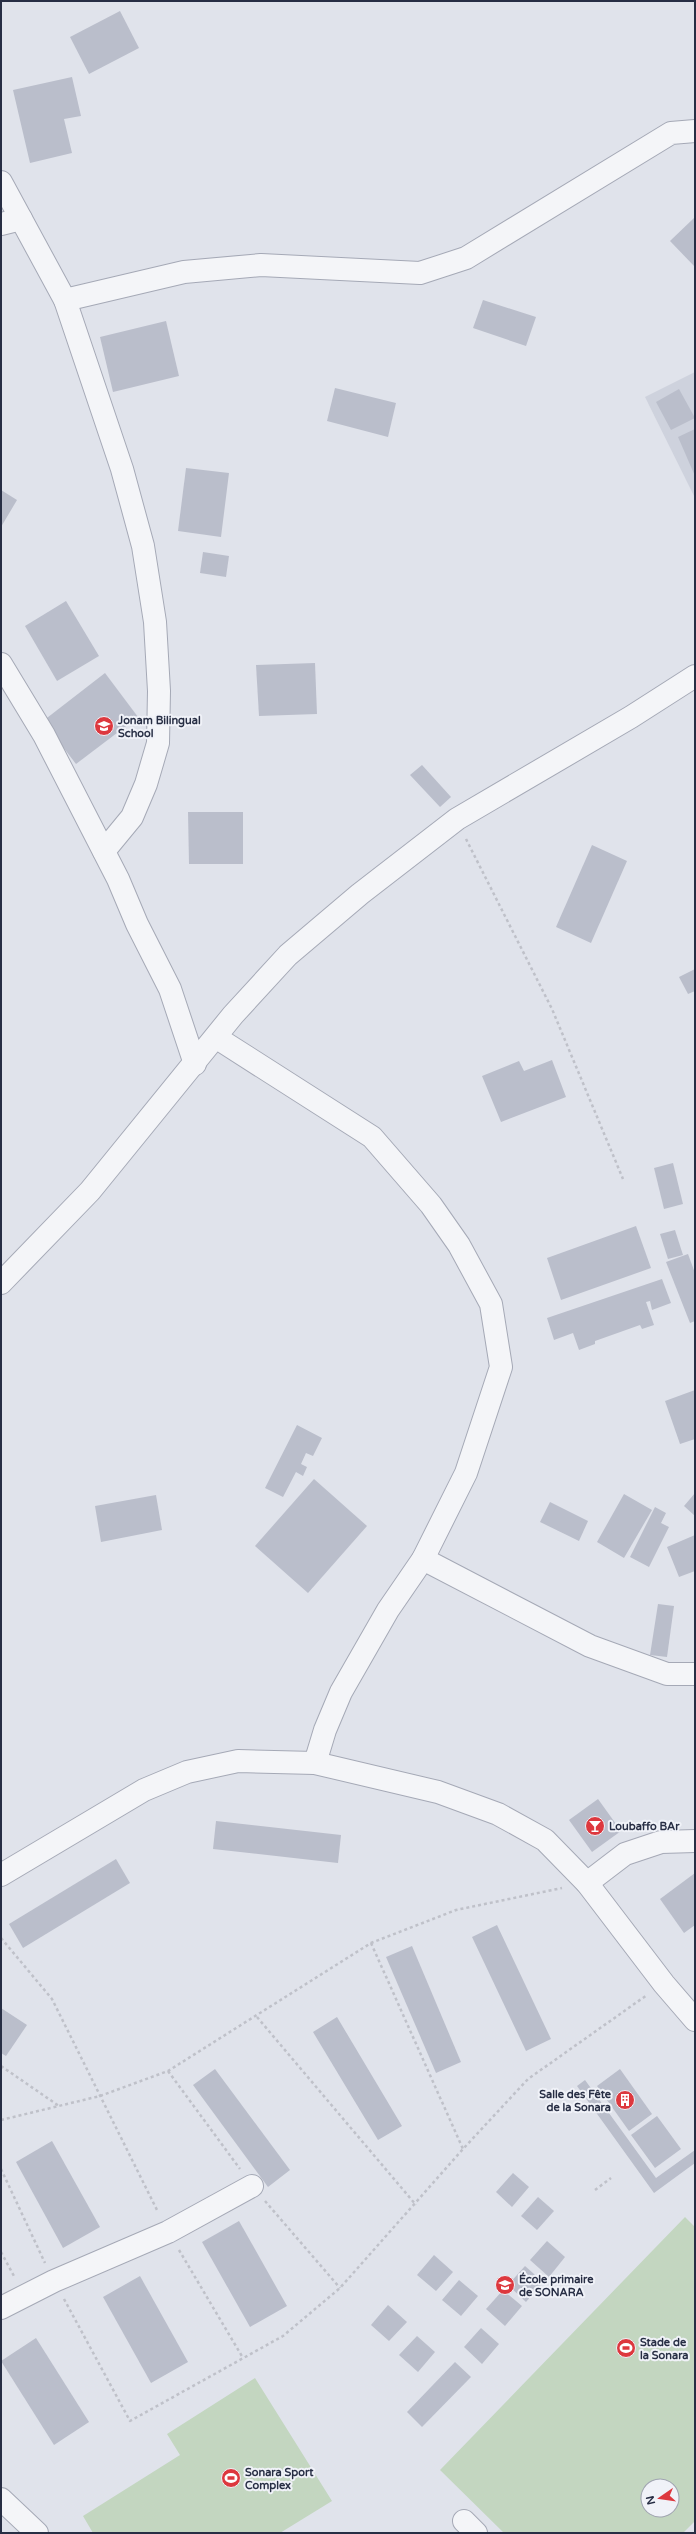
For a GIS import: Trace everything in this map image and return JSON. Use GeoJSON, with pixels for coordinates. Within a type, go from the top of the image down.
{"type":"FeatureCollection","features":[{"type":"Feature","properties":{"kind":"street"},"geometry":{"type":"LineString","coordinates":[[66,300],[184,272],[261,265],[420,273],[466,258],[671,133],[695,130]]}},
{"type":"Feature","properties":{"kind":"street"},"geometry":{"type":"LineString","coordinates":[[1,182],[11,221],[66,300],[122,469],[143,546],[155,622],[159,691],[158,743],[146,784],[132,817],[104,851]]}},
{"type":"Feature","properties":{"kind":"street"},"geometry":{"type":"LineString","coordinates":[[1,664],[44,735],[104,851],[170,989],[195,1064]]}},
{"type":"Feature","properties":{"kind":"street"},"geometry":{"type":"LineString","coordinates":[[1,1283],[90,1191],[217,1038],[238,1010],[288,955],[360,894],[456,819],[631,717],[695,676]]}},
{"type":"Feature","properties":{"kind":"street"},"geometry":{"type":"LineString","coordinates":[[217,1038],[372,1138],[431,1205],[459,1245],[491,1304],[501,1367],[466,1473],[423,1559],[384,1616],[341,1692],[324,1730],[315,1763]]}},
{"type":"Feature","properties":{"kind":"street"},"geometry":{"type":"LineString","coordinates":[[423,1559],[590,1646],[667,1674],[695,1674]]}},
{"type":"Feature","properties":{"kind":"street"},"geometry":{"type":"LineString","coordinates":[[1,1875],[144,1790],[187,1772],[238,1761],[315,1763],[438,1792],[498,1814],[545,1840],[587,1883],[664,1984],[695,2020]]}},
{"type":"Feature","properties":{"kind":"street"},"geometry":{"type":"LineString","coordinates":[[587,1883],[625,1854],[661,1842],[695,1841]]}},
{"type":"Feature","properties":{"kind":"street"},"geometry":{"type":"LineString","coordinates":[[1,2308],[24,2296],[168,2232],[252,2186]]}},
{"type":"Feature","properties":{"kind":"street"},"geometry":{"type":"LineString","coordinates":[[1,2499],[37,2533]]}},
{"type":"Feature","properties":{"kind":"path"},"geometry":{"type":"LineString","coordinates":[[456,819],[552,1009],[623,1179]]}},
{"type":"Feature","properties":{"kind":"path"},"geometry":{"type":"LineString","coordinates":[[1,2120],[100,2096],[168,2071],[257,2017],[371,1943],[456,1910],[587,1883]]}},
{"type":"Feature","properties":{"kind":"path"},"geometry":{"type":"LineString","coordinates":[[1,1938],[52,1999],[168,2232],[243,2358]]}},
{"type":"Feature","properties":{"kind":"path"},"geometry":{"type":"LineString","coordinates":[[371,1943],[463,2149]]}},
{"type":"Feature","properties":{"kind":"path"},"geometry":{"type":"LineString","coordinates":[[130,2421],[283,2336],[340,2288],[416,2205],[463,2149],[528,2079],[664,1984]]}},
{"type":"Feature","properties":{"kind":"path"},"geometry":{"type":"LineString","coordinates":[[257,2017],[416,2205]]}},
{"type":"Feature","properties":{"kind":"path"},"geometry":{"type":"LineString","coordinates":[[1,2066],[60,2106]]}},
{"type":"Feature","properties":{"kind":"path"},"geometry":{"type":"LineString","coordinates":[[595,2190],[611,2178]]}},
{"type":"Feature","properties":{"kind":"path"},"geometry":{"type":"LineString","coordinates":[[1,2252],[24,2296]]}},
{"type":"Feature","properties":{"kind":"shaded area"},"geometry":{"type":"Polygon","coordinates":[[[695,372],[695,498],[645,397],[695,372]]]}},
{"type":"Feature","properties":{"kind":"green space","name":"Stade de la Sonara"},"geometry":{"type":"Polygon","coordinates":[[[685,2217],[695,2227],[695,2521],[683,2533],[504,2533],[440,2470],[685,2217]]]}},
{"type":"Feature","properties":{"kind":"green space","name":"Sonara Sport Complex"},"geometry":{"type":"Polygon","coordinates":[[[255,2378],[332,2501],[280,2533],[93,2533],[83,2516],[180,2455],[167,2434],[255,2378]]]}},
{"type":"Feature","properties":{"kind":"building"},"geometry":{"type":"Polygon","coordinates":[[[120,11],[139,48],[89,74],[70,37],[120,11]]]}},
{"type":"Feature","properties":{"kind":"building"},"geometry":{"type":"Polygon","coordinates":[[[72,77],[81,116],[64,119],[72,153],[30,163],[13,90],[72,77]]]}},
{"type":"Feature","properties":{"kind":"building"},"geometry":{"type":"Polygon","coordinates":[[[694,218],[695,219],[695,267],[670,241],[694,218]]]}},
{"type":"Feature","properties":{"kind":"building"},"geometry":{"type":"Polygon","coordinates":[[[483,300],[536,317],[526,346],[473,328],[483,300]]]}},
{"type":"Feature","properties":{"kind":"building"},"geometry":{"type":"Polygon","coordinates":[[[166,321],[179,376],[113,392],[100,337],[166,321]]]}},
{"type":"Feature","properties":{"kind":"building"},"geometry":{"type":"Polygon","coordinates":[[[335,388],[396,403],[388,437],[327,421],[335,388]]]}},
{"type":"Feature","properties":{"kind":"building"},"geometry":{"type":"Polygon","coordinates":[[[679,389],[695,418],[671,430],[656,402],[679,389]]]}},
{"type":"Feature","properties":{"kind":"building"},"geometry":{"type":"Polygon","coordinates":[[[695,429],[695,476],[678,437],[695,429]]]}},
{"type":"Feature","properties":{"kind":"building"},"geometry":{"type":"Polygon","coordinates":[[[186,468],[229,473],[221,537],[178,531],[186,468]]]}},
{"type":"Feature","properties":{"kind":"building"},"geometry":{"type":"Polygon","coordinates":[[[1,490],[17,500],[1,527],[1,490]]]}},
{"type":"Feature","properties":{"kind":"building"},"geometry":{"type":"Polygon","coordinates":[[[203,552],[229,556],[226,577],[200,573],[203,552]]]}},
{"type":"Feature","properties":{"kind":"building"},"geometry":{"type":"Polygon","coordinates":[[[66,601],[99,656],[57,681],[25,626],[66,601]]]}},
{"type":"Feature","properties":{"kind":"building"},"geometry":{"type":"Polygon","coordinates":[[[315,663],[317,714],[259,716],[256,665],[315,663]]]}},
{"type":"Feature","properties":{"kind":"building"},"geometry":{"type":"Polygon","coordinates":[[[105,673],[138,717],[76,764],[43,721],[105,673]]]}},
{"type":"Feature","properties":{"kind":"building"},"geometry":{"type":"Polygon","coordinates":[[[422,765],[451,797],[440,807],[410,775],[422,765]]]}},
{"type":"Feature","properties":{"kind":"building"},"geometry":{"type":"Polygon","coordinates":[[[188,812],[243,812],[243,864],[189,864],[188,812]]]}},
{"type":"Feature","properties":{"kind":"building"},"geometry":{"type":"Polygon","coordinates":[[[592,845],[627,861],[591,943],[556,927],[592,845]]]}},
{"type":"Feature","properties":{"kind":"building"},"geometry":{"type":"Polygon","coordinates":[[[695,969],[695,991],[688,994],[679,977],[695,969]]]}},
{"type":"Feature","properties":{"kind":"building"},"geometry":{"type":"Polygon","coordinates":[[[552,1060],[566,1097],[501,1122],[482,1076],[519,1061],[524,1071],[552,1060]]]}},
{"type":"Feature","properties":{"kind":"building"},"geometry":{"type":"Polygon","coordinates":[[[673,1163],[683,1204],[664,1209],[654,1168],[673,1163]]]}},
{"type":"Feature","properties":{"kind":"building"},"geometry":{"type":"Polygon","coordinates":[[[636,1226],[651,1268],[561,1300],[547,1258],[636,1226]]]}},
{"type":"Feature","properties":{"kind":"building"},"geometry":{"type":"Polygon","coordinates":[[[675,1230],[683,1255],[668,1259],[660,1234],[675,1230]]]}},
{"type":"Feature","properties":{"kind":"building"},"geometry":{"type":"Polygon","coordinates":[[[688,1254],[695,1273],[695,1321],[690,1323],[666,1262],[688,1254]]]}},
{"type":"Feature","properties":{"kind":"building"},"geometry":{"type":"Polygon","coordinates":[[[662,1279],[671,1303],[652,1310],[650,1301],[646,1302],[654,1325],[642,1329],[640,1325],[595,1341],[595,1344],[579,1350],[573,1333],[554,1340],[547,1318],[662,1279]]]}},
{"type":"Feature","properties":{"kind":"building"},"geometry":{"type":"Polygon","coordinates":[[[695,1390],[695,1439],[680,1444],[665,1401],[695,1390]]]}},
{"type":"Feature","properties":{"kind":"building"},"geometry":{"type":"Polygon","coordinates":[[[297,1425],[322,1438],[313,1456],[306,1453],[301,1464],[307,1467],[303,1476],[296,1472],[283,1497],[265,1488],[297,1425]]]}},
{"type":"Feature","properties":{"kind":"building"},"geometry":{"type":"Polygon","coordinates":[[[314,1479],[367,1526],[308,1593],[255,1546],[314,1479]]]}},
{"type":"Feature","properties":{"kind":"building"},"geometry":{"type":"Polygon","coordinates":[[[695,1493],[695,1516],[684,1506],[695,1493]]]}},
{"type":"Feature","properties":{"kind":"building"},"geometry":{"type":"Polygon","coordinates":[[[624,1494],[652,1510],[624,1558],[597,1542],[624,1494]]]}},
{"type":"Feature","properties":{"kind":"building"},"geometry":{"type":"Polygon","coordinates":[[[156,1495],[162,1530],[101,1542],[95,1506],[156,1495]]]}},
{"type":"Feature","properties":{"kind":"building"},"geometry":{"type":"Polygon","coordinates":[[[550,1502],[588,1521],[579,1541],[540,1522],[550,1502]]]}},
{"type":"Feature","properties":{"kind":"building"},"geometry":{"type":"Polygon","coordinates":[[[655,1507],[666,1513],[661,1523],[669,1527],[649,1567],[630,1557],[655,1507]]]}},
{"type":"Feature","properties":{"kind":"building"},"geometry":{"type":"Polygon","coordinates":[[[695,1535],[695,1571],[679,1577],[667,1547],[695,1535]]]}},
{"type":"Feature","properties":{"kind":"building"},"geometry":{"type":"Polygon","coordinates":[[[658,1604],[674,1606],[667,1657],[650,1655],[658,1604]]]}},
{"type":"Feature","properties":{"kind":"building","name":"Loubaffo BAr"},"geometry":{"type":"Polygon","coordinates":[[[598,1799],[621,1831],[592,1852],[569,1820],[598,1799]]]}},
{"type":"Feature","properties":{"kind":"building"},"geometry":{"type":"Polygon","coordinates":[[[216,1821],[341,1835],[338,1863],[213,1849],[216,1821]]]}},
{"type":"Feature","properties":{"kind":"building"},"geometry":{"type":"Polygon","coordinates":[[[116,1859],[130,1883],[23,1948],[9,1924],[116,1859]]]}},
{"type":"Feature","properties":{"kind":"building"},"geometry":{"type":"Polygon","coordinates":[[[695,1873],[695,1925],[684,1933],[660,1899],[695,1873]]]}},
{"type":"Feature","properties":{"kind":"building"},"geometry":{"type":"Polygon","coordinates":[[[497,1925],[551,2039],[526,2051],[472,1937],[497,1925]]]}},
{"type":"Feature","properties":{"kind":"building"},"geometry":{"type":"Polygon","coordinates":[[[412,1946],[461,2062],[436,2073],[386,1957],[412,1946]]]}},
{"type":"Feature","properties":{"kind":"building"},"geometry":{"type":"Polygon","coordinates":[[[1,2008],[27,2025],[6,2056],[1,2053],[1,2008]]]}},
{"type":"Feature","properties":{"kind":"building"},"geometry":{"type":"Polygon","coordinates":[[[337,2017],[402,2126],[378,2140],[313,2032],[337,2017]]]}},
{"type":"Feature","properties":{"kind":"building"},"geometry":{"type":"Polygon","coordinates":[[[215,2069],[290,2170],[268,2187],[193,2085],[215,2069]]]}},
{"type":"Feature","properties":{"kind":"building","name":"Salle des Fête de la Sonara"},"geometry":{"type":"Polygon","coordinates":[[[620,2069],[652,2114],[629,2131],[597,2086],[620,2069]]]}},
{"type":"Feature","properties":{"kind":"building"},"geometry":{"type":"Polygon","coordinates":[[[585,2080],[656,2178],[695,2150],[695,2163],[654,2193],[577,2086],[585,2080]]]}},
{"type":"Feature","properties":{"kind":"building"},"geometry":{"type":"Polygon","coordinates":[[[657,2116],[681,2149],[655,2168],[631,2135],[657,2116]]]}},
{"type":"Feature","properties":{"kind":"building"},"geometry":{"type":"Polygon","coordinates":[[[52,2141],[100,2227],[63,2248],[16,2162],[52,2141]]]}},
{"type":"Feature","properties":{"kind":"building"},"geometry":{"type":"Polygon","coordinates":[[[513,2173],[529,2187],[512,2207],[496,2192],[513,2173]]]}},
{"type":"Feature","properties":{"kind":"building"},"geometry":{"type":"Polygon","coordinates":[[[538,2197],[554,2211],[537,2230],[521,2216],[538,2197]]]}},
{"type":"Feature","properties":{"kind":"building"},"geometry":{"type":"Polygon","coordinates":[[[239,2221],[287,2306],[250,2327],[202,2242],[239,2221]]]}},
{"type":"Feature","properties":{"kind":"building"},"geometry":{"type":"Polygon","coordinates":[[[547,2241],[565,2257],[549,2277],[530,2260],[547,2241]]]}},
{"type":"Feature","properties":{"kind":"building"},"geometry":{"type":"Polygon","coordinates":[[[434,2255],[453,2272],[436,2291],[417,2275],[434,2255]]]}},
{"type":"Feature","properties":{"kind":"building"},"geometry":{"type":"Polygon","coordinates":[[[525,2266],[543,2282],[526,2302],[508,2285],[525,2266]]]}},
{"type":"Feature","properties":{"kind":"building"},"geometry":{"type":"Polygon","coordinates":[[[140,2276],[188,2362],[151,2383],[103,2297],[140,2276]]]}},
{"type":"Feature","properties":{"kind":"building"},"geometry":{"type":"Polygon","coordinates":[[[459,2280],[478,2296],[461,2316],[442,2300],[459,2280]]]}},
{"type":"Feature","properties":{"kind":"building"},"geometry":{"type":"Polygon","coordinates":[[[503,2290],[522,2306],[505,2326],[486,2309],[503,2290]]]}},
{"type":"Feature","properties":{"kind":"building"},"geometry":{"type":"Polygon","coordinates":[[[388,2305],[407,2322],[389,2341],[371,2325],[388,2305]]]}},
{"type":"Feature","properties":{"kind":"building"},"geometry":{"type":"Polygon","coordinates":[[[481,2328],[499,2344],[482,2364],[464,2347],[481,2328]]]}},
{"type":"Feature","properties":{"kind":"building"},"geometry":{"type":"Polygon","coordinates":[[[417,2336],[435,2352],[418,2372],[399,2355],[417,2336]]]}},
{"type":"Feature","properties":{"kind":"building"},"geometry":{"type":"Polygon","coordinates":[[[36,2338],[89,2422],[54,2445],[1,2361],[36,2338]]]}},
{"type":"Feature","properties":{"kind":"building"},"geometry":{"type":"Polygon","coordinates":[[[455,2362],[471,2377],[422,2427],[407,2412],[455,2362]]]}},
{"type":"Feature","properties":{"kind":"place","name":"Jonam Bilingual School"},"geometry":{"type":"Point","coordinates":[104,726]}},
{"type":"Feature","properties":{"kind":"place","name":"Loubaffo BAr"},"geometry":{"type":"Point","coordinates":[595,1826]}},
{"type":"Feature","properties":{"kind":"place","name":"Salle des Fête de la Sonara"},"geometry":{"type":"Point","coordinates":[625,2100]}},
{"type":"Feature","properties":{"kind":"place","name":"École primaire de SONARA"},"geometry":{"type":"Point","coordinates":[505,2285]}},
{"type":"Feature","properties":{"kind":"place","name":"Stade de la Sonara"},"geometry":{"type":"Point","coordinates":[626,2348]}},
{"type":"Feature","properties":{"kind":"place","name":"Sonara Sport Complex"},"geometry":{"type":"Point","coordinates":[231,2478]}}]}
